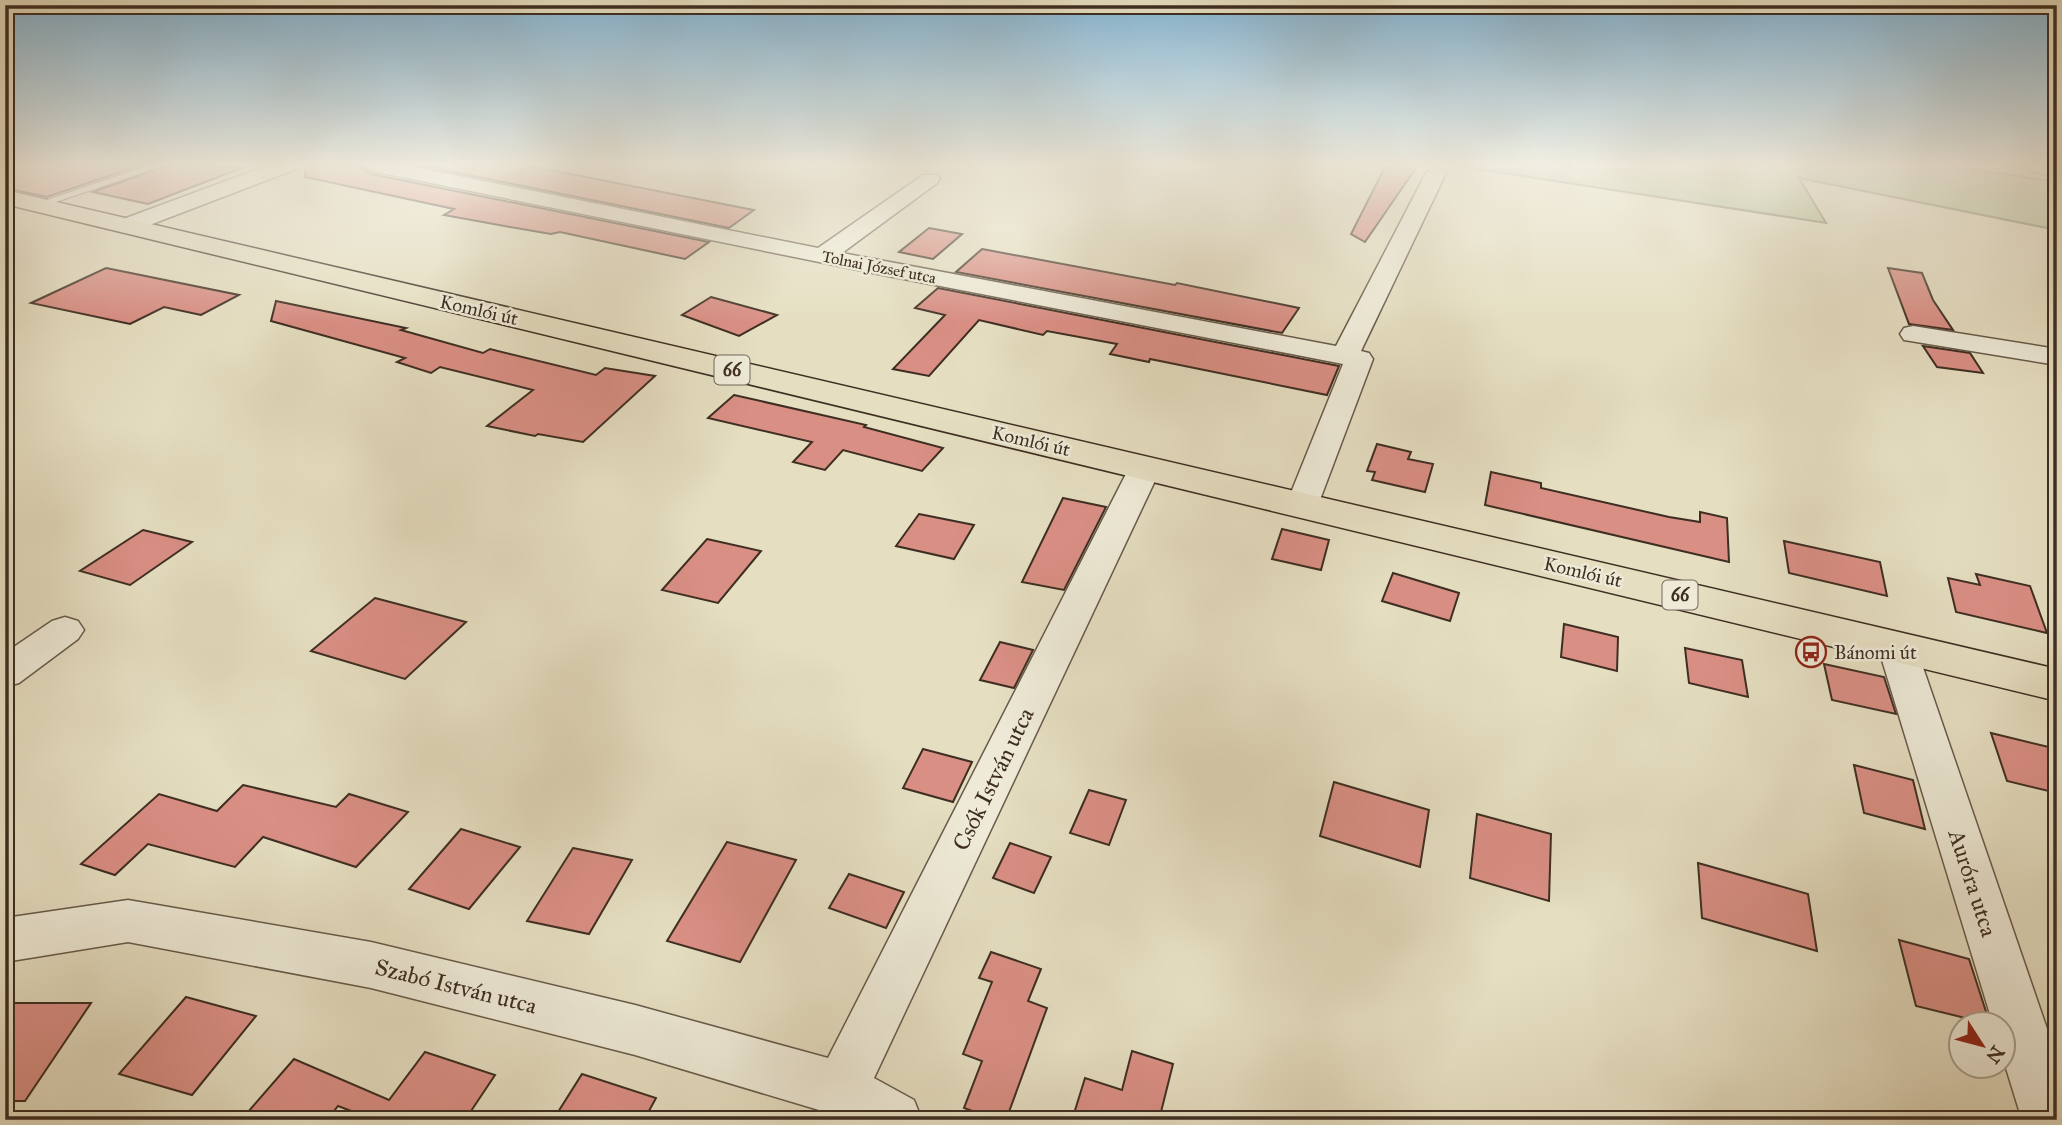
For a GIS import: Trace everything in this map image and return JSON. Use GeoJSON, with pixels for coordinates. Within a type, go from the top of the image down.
{"type":"FeatureCollection","features":[{"type":"Feature","properties":{"kind":"main road","name":"Komlói út"},"geometry":{"type":"LineString","coordinates":[[90,218],[2057,685]]}},
{"type":"Feature","properties":{"kind":"street"},"geometry":{"type":"LineString","coordinates":[[126,226],[149,218]]}},
{"type":"Feature","properties":{"kind":"street","name":"Tolnai József utca"},"geometry":{"type":"LineString","coordinates":[[632,218],[1345,356]]}},
{"type":"Feature","properties":{"kind":"street"},"geometry":{"type":"LineString","coordinates":[[822,256],[876,218]]}},
{"type":"Feature","properties":{"kind":"street"},"geometry":{"type":"LineString","coordinates":[[1302,505],[1359,359],[1345,356],[1414,218]]}},
{"type":"Feature","properties":{"kind":"street"},"geometry":{"type":"LineString","coordinates":[[1913,334],[2057,357]]}},
{"type":"Feature","properties":{"kind":"street","name":"Csók István utca"},"geometry":{"type":"LineString","coordinates":[[841,1089],[1145,468]]}},
{"type":"Feature","properties":{"kind":"street"},"geometry":{"type":"LineString","coordinates":[[5,673],[65,630]]}},
{"type":"Feature","properties":{"kind":"street","name":"Auróra utca"},"geometry":{"type":"LineString","coordinates":[[1897,647],[2050,1120]]}},
{"type":"Feature","properties":{"kind":"street","name":"Szabó István utca"},"geometry":{"type":"LineString","coordinates":[[5,940],[128,921],[371,965],[635,1030],[841,1089],[894,1120]]}},
{"type":"Feature","properties":{"kind":"green space"},"geometry":{"type":"Polygon","coordinates":[[[1791,218],[1823,218],[1826,223],[1791,218]]]}},
{"type":"Feature","properties":{"kind":"green space"},"geometry":{"type":"Polygon","coordinates":[[[1995,218],[2057,218],[2057,230],[1995,218]]]}},
{"type":"Feature","properties":{"kind":"building"},"geometry":{"type":"Polygon","coordinates":[[[458,218],[587,218],[709,242],[685,259],[560,232],[551,234],[458,218]]]}},
{"type":"Feature","properties":{"kind":"building"},"geometry":{"type":"Polygon","coordinates":[[[677,218],[744,218],[729,228],[677,218]]]}},
{"type":"Feature","properties":{"kind":"building"},"geometry":{"type":"Polygon","coordinates":[[[1359,218],[1382,218],[1365,242],[1351,234],[1359,218]]]}},
{"type":"Feature","properties":{"kind":"building"},"geometry":{"type":"Polygon","coordinates":[[[929,228],[962,234],[933,259],[899,252],[929,228]]]}},
{"type":"Feature","properties":{"kind":"building"},"geometry":{"type":"Polygon","coordinates":[[[982,249],[1175,285],[1177,283],[1299,308],[1282,333],[956,272],[982,249]]]}},
{"type":"Feature","properties":{"kind":"building"},"geometry":{"type":"Polygon","coordinates":[[[106,268],[239,295],[201,315],[164,307],[130,324],[31,303],[106,268]]]}},
{"type":"Feature","properties":{"kind":"building"},"geometry":{"type":"Polygon","coordinates":[[[1888,268],[1922,273],[1933,300],[1953,330],[1909,324],[1888,268]]]}},
{"type":"Feature","properties":{"kind":"building"},"geometry":{"type":"Polygon","coordinates":[[[938,288],[1339,366],[1327,395],[1150,359],[1149,362],[1110,354],[1117,344],[1047,331],[1043,335],[979,320],[929,376],[893,369],[945,315],[915,308],[938,288]]]}},
{"type":"Feature","properties":{"kind":"building"},"geometry":{"type":"Polygon","coordinates":[[[711,297],[777,315],[739,336],[682,315],[711,297]]]}},
{"type":"Feature","properties":{"kind":"building"},"geometry":{"type":"Polygon","coordinates":[[[276,301],[406,328],[401,330],[483,353],[490,349],[596,375],[605,368],[655,376],[583,442],[538,434],[535,436],[487,426],[533,390],[440,367],[431,373],[397,362],[405,358],[271,321],[276,301]]]}},
{"type":"Feature","properties":{"kind":"building"},"geometry":{"type":"Polygon","coordinates":[[[1923,346],[1970,353],[1983,373],[1937,367],[1923,346]]]}},
{"type":"Feature","properties":{"kind":"building"},"geometry":{"type":"Polygon","coordinates":[[[734,395],[866,425],[864,427],[943,448],[922,471],[843,450],[825,470],[793,462],[812,442],[708,418],[734,395]]]}},
{"type":"Feature","properties":{"kind":"building"},"geometry":{"type":"Polygon","coordinates":[[[1377,444],[1411,452],[1408,459],[1433,464],[1425,492],[1372,480],[1375,472],[1367,471],[1377,444]]]}},
{"type":"Feature","properties":{"kind":"building"},"geometry":{"type":"Polygon","coordinates":[[[1491,472],[1541,483],[1541,488],[1669,517],[1700,522],[1700,512],[1727,518],[1729,562],[1485,505],[1491,472]]]}},
{"type":"Feature","properties":{"kind":"building"},"geometry":{"type":"Polygon","coordinates":[[[1063,498],[1106,507],[1064,590],[1022,582],[1063,498]]]}},
{"type":"Feature","properties":{"kind":"building"},"geometry":{"type":"Polygon","coordinates":[[[919,514],[974,525],[954,559],[896,546],[919,514]]]}},
{"type":"Feature","properties":{"kind":"building"},"geometry":{"type":"Polygon","coordinates":[[[1282,529],[1329,540],[1321,570],[1272,559],[1282,529]]]}},
{"type":"Feature","properties":{"kind":"building"},"geometry":{"type":"Polygon","coordinates":[[[143,530],[192,542],[130,585],[80,571],[143,530]]]}},
{"type":"Feature","properties":{"kind":"building"},"geometry":{"type":"Polygon","coordinates":[[[707,539],[761,551],[718,603],[662,590],[707,539]]]}},
{"type":"Feature","properties":{"kind":"building"},"geometry":{"type":"Polygon","coordinates":[[[1784,541],[1880,562],[1887,596],[1789,573],[1784,541]]]}},
{"type":"Feature","properties":{"kind":"building"},"geometry":{"type":"Polygon","coordinates":[[[1393,573],[1459,593],[1450,621],[1382,601],[1393,573]]]}},
{"type":"Feature","properties":{"kind":"building"},"geometry":{"type":"Polygon","coordinates":[[[1976,574],[2030,586],[2047,633],[1956,612],[1948,578],[1980,585],[1976,574]]]}},
{"type":"Feature","properties":{"kind":"building"},"geometry":{"type":"Polygon","coordinates":[[[375,598],[466,622],[405,679],[311,651],[375,598]]]}},
{"type":"Feature","properties":{"kind":"building"},"geometry":{"type":"Polygon","coordinates":[[[1564,624],[1618,637],[1617,671],[1561,657],[1564,624]]]}},
{"type":"Feature","properties":{"kind":"building"},"geometry":{"type":"Polygon","coordinates":[[[1000,642],[1033,650],[1014,688],[980,680],[1000,642]]]}},
{"type":"Feature","properties":{"kind":"building"},"geometry":{"type":"Polygon","coordinates":[[[1685,648],[1742,660],[1748,697],[1689,683],[1685,648]]]}},
{"type":"Feature","properties":{"kind":"building"},"geometry":{"type":"Polygon","coordinates":[[[1824,664],[1884,677],[1896,714],[1832,700],[1824,664]]]}},
{"type":"Feature","properties":{"kind":"building"},"geometry":{"type":"Polygon","coordinates":[[[1991,733],[2057,749],[2057,793],[2007,781],[1991,733]]]}},
{"type":"Feature","properties":{"kind":"building"},"geometry":{"type":"Polygon","coordinates":[[[923,749],[972,762],[953,802],[903,788],[923,749]]]}},
{"type":"Feature","properties":{"kind":"building"},"geometry":{"type":"Polygon","coordinates":[[[1854,765],[1913,780],[1925,829],[1864,813],[1854,765]]]}},
{"type":"Feature","properties":{"kind":"building"},"geometry":{"type":"Polygon","coordinates":[[[1334,782],[1429,810],[1420,867],[1320,836],[1334,782]]]}},
{"type":"Feature","properties":{"kind":"building"},"geometry":{"type":"Polygon","coordinates":[[[243,785],[336,807],[349,794],[408,812],[356,867],[263,837],[235,867],[148,844],[115,875],[81,864],[159,794],[217,811],[243,785]]]}},
{"type":"Feature","properties":{"kind":"building"},"geometry":{"type":"Polygon","coordinates":[[[1089,790],[1126,800],[1109,845],[1070,833],[1089,790]]]}},
{"type":"Feature","properties":{"kind":"building"},"geometry":{"type":"Polygon","coordinates":[[[1477,814],[1551,834],[1549,901],[1470,878],[1477,814]]]}},
{"type":"Feature","properties":{"kind":"building"},"geometry":{"type":"Polygon","coordinates":[[[461,829],[520,847],[469,909],[409,889],[461,829]]]}},
{"type":"Feature","properties":{"kind":"building"},"geometry":{"type":"Polygon","coordinates":[[[727,842],[796,860],[740,962],[667,941],[727,842]]]}},
{"type":"Feature","properties":{"kind":"building"},"geometry":{"type":"Polygon","coordinates":[[[1010,843],[1051,857],[1034,893],[993,878],[1010,843]]]}},
{"type":"Feature","properties":{"kind":"building"},"geometry":{"type":"Polygon","coordinates":[[[573,848],[632,860],[589,934],[527,921],[573,848]]]}},
{"type":"Feature","properties":{"kind":"building"},"geometry":{"type":"Polygon","coordinates":[[[1698,863],[1808,894],[1817,951],[1702,918],[1698,863]]]}},
{"type":"Feature","properties":{"kind":"building"},"geometry":{"type":"Polygon","coordinates":[[[849,874],[904,892],[886,928],[829,908],[849,874]]]}},
{"type":"Feature","properties":{"kind":"building"},"geometry":{"type":"Polygon","coordinates":[[[1899,940],[1969,959],[1985,1010],[1946,1010],[1946,1013],[1916,1006],[1899,940]]]}},
{"type":"Feature","properties":{"kind":"building"},"geometry":{"type":"Polygon","coordinates":[[[991,952],[1041,969],[1028,1001],[1047,1008],[1006,1120],[997,1120],[964,1108],[982,1061],[963,1054],[992,982],[979,978],[991,952]]]}},
{"type":"Feature","properties":{"kind":"building"},"geometry":{"type":"Polygon","coordinates":[[[186,997],[256,1016],[192,1095],[119,1074],[186,997]]]}},
{"type":"Feature","properties":{"kind":"building"},"geometry":{"type":"Polygon","coordinates":[[[5,1003],[91,1003],[25,1101],[5,1101],[5,1003]]]}},
{"type":"Feature","properties":{"kind":"building"},"geometry":{"type":"Polygon","coordinates":[[[1132,1051],[1173,1064],[1159,1120],[1072,1120],[1085,1078],[1122,1090],[1132,1051]]]}},
{"type":"Feature","properties":{"kind":"building"},"geometry":{"type":"Polygon","coordinates":[[[425,1052],[495,1075],[465,1120],[375,1120],[338,1106],[327,1120],[241,1120],[294,1059],[389,1100],[425,1052]]]}},
{"type":"Feature","properties":{"kind":"building"},"geometry":{"type":"Polygon","coordinates":[[[582,1074],[656,1098],[644,1120],[553,1120],[582,1074]]]}},
{"type":"Feature","properties":{"kind":"place","name":"Bánomi út"},"geometry":{"type":"Point","coordinates":[1811,652]}}]}
